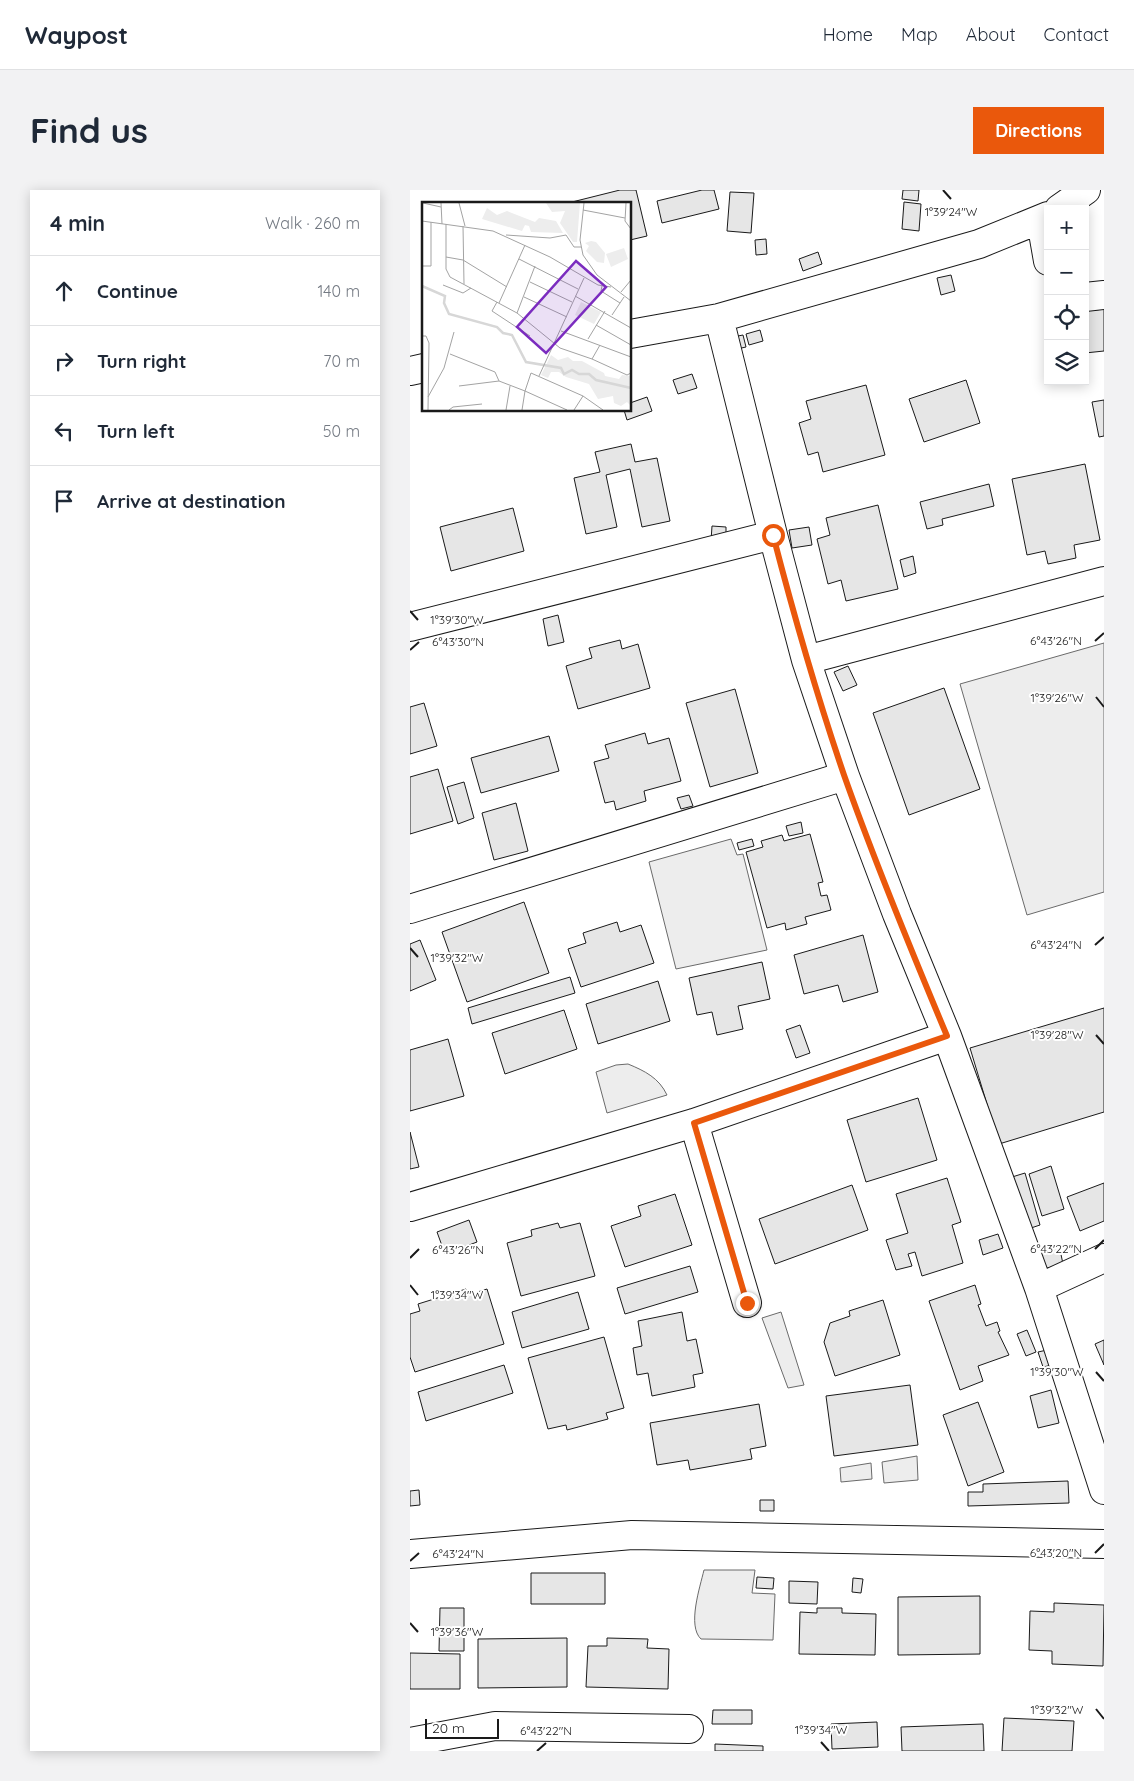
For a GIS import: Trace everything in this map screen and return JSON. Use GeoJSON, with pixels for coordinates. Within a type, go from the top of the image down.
{"type":"FeatureCollection","features":[{"type":"Feature","properties":{"kind":"street"},"geometry":{"type":"LineString","coordinates":[[1064,205],[1086,190]]}},
{"type":"Feature","properties":{"kind":"street"},"geometry":{"type":"LineString","coordinates":[[631,334],[719,318],[979,244],[1044,217]]}},
{"type":"Feature","properties":{"kind":"street"},"geometry":{"type":"LineString","coordinates":[[1089,297],[1104,295]]}},
{"type":"Feature","properties":{"kind":"street"},"geometry":{"type":"LineString","coordinates":[[719,318],[806,660],[845,776],[897,914],[947,1036],[1038,1288],[1104,1490]]}},
{"type":"Feature","properties":{"kind":"street"},"geometry":{"type":"LineString","coordinates":[[410,627],[773,535]]}},
{"type":"Feature","properties":{"kind":"street"},"geometry":{"type":"LineString","coordinates":[[806,660],[1104,581]]}},
{"type":"Feature","properties":{"kind":"street"},"geometry":{"type":"LineString","coordinates":[[410,909],[845,776]]}},
{"type":"Feature","properties":{"kind":"street"},"geometry":{"type":"LineString","coordinates":[[410,1207],[694,1123],[947,1036]]}},
{"type":"Feature","properties":{"kind":"street"},"geometry":{"type":"LineString","coordinates":[[694,1123],[747,1303]]}},
{"type":"Feature","properties":{"kind":"street"},"geometry":{"type":"LineString","coordinates":[[1038,1288],[1104,1258]]}},
{"type":"Feature","properties":{"kind":"street"},"geometry":{"type":"LineString","coordinates":[[410,1554],[632,1536],[1104,1544]]}},
{"type":"Feature","properties":{"kind":"street"},"geometry":{"type":"LineString","coordinates":[[410,1742],[495,1726],[689,1729]]}},
{"type":"Feature","properties":{"kind":"shaded area"},"geometry":{"type":"Polygon","coordinates":[[[1104,643],[1104,892],[1027,915],[960,684],[1104,643]]]}},
{"type":"Feature","properties":{"kind":"shaded area"},"geometry":{"type":"Polygon","coordinates":[[[731,839],[737,855],[743,854],[767,950],[676,969],[649,862],[731,839]]]}},
{"type":"Feature","properties":{"kind":"shaded area"},"geometry":{"type":"Polygon","coordinates":[[[628,1064],[651,1076],[660,1084],[667,1095],[607,1113],[596,1072],[616,1065],[628,1064]]]}},
{"type":"Feature","properties":{"kind":"shaded area"},"geometry":{"type":"Polygon","coordinates":[[[781,1312],[804,1385],[788,1388],[762,1318],[781,1312]]]}},
{"type":"Feature","properties":{"kind":"shaded area"},"geometry":{"type":"Polygon","coordinates":[[[917,1456],[918,1480],[884,1483],[882,1462],[917,1456]]]}},
{"type":"Feature","properties":{"kind":"shaded area"},"geometry":{"type":"Polygon","coordinates":[[[871,1463],[872,1479],[841,1482],[840,1468],[871,1463]]]}},
{"type":"Feature","properties":{"kind":"shaded area"},"geometry":{"type":"Polygon","coordinates":[[[704,1570],[755,1570],[752,1593],[775,1594],[773,1640],[701,1639],[697,1633],[695,1616],[704,1570]]]}},
{"type":"Feature","properties":{"kind":"building"},"geometry":{"type":"Polygon","coordinates":[[[620,190],[636,190],[647,236],[631,240],[631,202],[572,202],[620,190]]]}},
{"type":"Feature","properties":{"kind":"building"},"geometry":{"type":"Polygon","coordinates":[[[702,190],[714,190],[719,209],[662,223],[657,201],[702,190]]]}},
{"type":"Feature","properties":{"kind":"building"},"geometry":{"type":"Polygon","coordinates":[[[903,190],[919,190],[918,201],[902,199],[903,190]]]}},
{"type":"Feature","properties":{"kind":"building"},"geometry":{"type":"Polygon","coordinates":[[[730,192],[754,193],[751,233],[727,231],[730,192]]]}},
{"type":"Feature","properties":{"kind":"building"},"geometry":{"type":"Polygon","coordinates":[[[904,202],[921,204],[919,231],[902,229],[904,202]]]}},
{"type":"Feature","properties":{"kind":"building"},"geometry":{"type":"Polygon","coordinates":[[[766,239],[767,254],[756,255],[755,240],[766,239]]]}},
{"type":"Feature","properties":{"kind":"building"},"geometry":{"type":"Polygon","coordinates":[[[818,252],[822,264],[803,271],[799,259],[818,252]]]}},
{"type":"Feature","properties":{"kind":"building"},"geometry":{"type":"Polygon","coordinates":[[[951,275],[955,291],[941,295],[937,278],[951,275]]]}},
{"type":"Feature","properties":{"kind":"building"},"geometry":{"type":"Polygon","coordinates":[[[1104,309],[1104,351],[1089,353],[1089,311],[1104,309]]]}},
{"type":"Feature","properties":{"kind":"building"},"geometry":{"type":"Polygon","coordinates":[[[760,330],[763,341],[749,345],[746,334],[760,330]]]}},
{"type":"Feature","properties":{"kind":"building"},"geometry":{"type":"Polygon","coordinates":[[[743,335],[746,347],[737,349],[733,337],[743,335]]]}},
{"type":"Feature","properties":{"kind":"building"},"geometry":{"type":"Polygon","coordinates":[[[692,374],[697,388],[678,394],[673,380],[692,374]]]}},
{"type":"Feature","properties":{"kind":"building"},"geometry":{"type":"Polygon","coordinates":[[[966,380],[980,423],[924,442],[909,399],[966,380]]]}},
{"type":"Feature","properties":{"kind":"building"},"geometry":{"type":"Polygon","coordinates":[[[866,385],[885,455],[823,472],[818,452],[808,455],[799,423],[811,419],[806,401],[866,385]]]}},
{"type":"Feature","properties":{"kind":"building"},"geometry":{"type":"Polygon","coordinates":[[[647,397],[652,411],[627,420],[624,411],[631,411],[631,403],[647,397]]]}},
{"type":"Feature","properties":{"kind":"building"},"geometry":{"type":"Polygon","coordinates":[[[1104,400],[1104,436],[1099,437],[1092,402],[1104,400]]]}},
{"type":"Feature","properties":{"kind":"building"},"geometry":{"type":"Polygon","coordinates":[[[631,444],[635,462],[657,458],[670,521],[642,527],[630,469],[606,475],[617,527],[586,534],[574,478],[600,472],[595,452],[631,444]]]}},
{"type":"Feature","properties":{"kind":"building"},"geometry":{"type":"Polygon","coordinates":[[[1085,464],[1100,540],[1074,545],[1076,558],[1048,564],[1045,551],[1027,555],[1012,479],[1085,464]]]}},
{"type":"Feature","properties":{"kind":"building"},"geometry":{"type":"Polygon","coordinates":[[[989,484],[994,506],[942,519],[943,525],[927,529],[920,502],[989,484]]]}},
{"type":"Feature","properties":{"kind":"building"},"geometry":{"type":"Polygon","coordinates":[[[878,505],[898,589],[846,601],[841,580],[828,584],[817,539],[830,535],[826,518],[878,505]]]}},
{"type":"Feature","properties":{"kind":"building"},"geometry":{"type":"Polygon","coordinates":[[[513,508],[524,551],[451,571],[440,527],[513,508]]]}},
{"type":"Feature","properties":{"kind":"building"},"geometry":{"type":"Polygon","coordinates":[[[712,526],[726,527],[726,541],[711,541],[712,526]]]}},
{"type":"Feature","properties":{"kind":"building"},"geometry":{"type":"Polygon","coordinates":[[[809,527],[812,545],[792,548],[789,530],[809,527]]]}},
{"type":"Feature","properties":{"kind":"building"},"geometry":{"type":"Polygon","coordinates":[[[913,556],[916,573],[904,577],[900,560],[913,556]]]}},
{"type":"Feature","properties":{"kind":"building"},"geometry":{"type":"Polygon","coordinates":[[[558,615],[564,642],[548,646],[543,619],[558,615]]]}},
{"type":"Feature","properties":{"kind":"building"},"geometry":{"type":"Polygon","coordinates":[[[620,640],[622,649],[638,644],[650,688],[578,709],[566,666],[592,658],[589,648],[620,640]]]}},
{"type":"Feature","properties":{"kind":"building"},"geometry":{"type":"Polygon","coordinates":[[[848,666],[857,685],[843,691],[834,672],[848,666]]]}},
{"type":"Feature","properties":{"kind":"building"},"geometry":{"type":"Polygon","coordinates":[[[944,688],[980,789],[909,815],[873,713],[944,688]]]}},
{"type":"Feature","properties":{"kind":"building"},"geometry":{"type":"Polygon","coordinates":[[[735,689],[758,773],[710,787],[686,703],[735,689]]]}},
{"type":"Feature","properties":{"kind":"building"},"geometry":{"type":"Polygon","coordinates":[[[424,703],[437,746],[410,754],[410,707],[424,703]]]}},
{"type":"Feature","properties":{"kind":"building"},"geometry":{"type":"Polygon","coordinates":[[[645,733],[648,744],[669,738],[681,781],[644,791],[646,801],[616,810],[614,801],[605,803],[594,762],[609,758],[605,745],[645,733]]]}},
{"type":"Feature","properties":{"kind":"building"},"geometry":{"type":"Polygon","coordinates":[[[549,736],[559,771],[481,793],[471,758],[549,736]]]}},
{"type":"Feature","properties":{"kind":"building"},"geometry":{"type":"Polygon","coordinates":[[[438,769],[453,821],[410,834],[410,777],[438,769]]]}},
{"type":"Feature","properties":{"kind":"building"},"geometry":{"type":"Polygon","coordinates":[[[464,782],[474,818],[458,824],[447,787],[464,782]]]}},
{"type":"Feature","properties":{"kind":"building"},"geometry":{"type":"Polygon","coordinates":[[[689,795],[693,806],[681,809],[677,798],[689,795]]]}},
{"type":"Feature","properties":{"kind":"building"},"geometry":{"type":"Polygon","coordinates":[[[516,803],[528,851],[494,860],[482,813],[516,803]]]}},
{"type":"Feature","properties":{"kind":"building"},"geometry":{"type":"Polygon","coordinates":[[[801,822],[803,833],[789,836],[786,826],[801,822]]]}},
{"type":"Feature","properties":{"kind":"building"},"geometry":{"type":"Polygon","coordinates":[[[810,834],[823,882],[818,883],[821,896],[827,895],[831,910],[805,917],[807,924],[786,930],[785,923],[767,928],[746,852],[763,847],[761,841],[782,835],[784,841],[810,834]]]}},
{"type":"Feature","properties":{"kind":"building"},"geometry":{"type":"Polygon","coordinates":[[[752,839],[754,846],[739,850],[737,843],[752,839]]]}},
{"type":"Feature","properties":{"kind":"building"},"geometry":{"type":"Polygon","coordinates":[[[524,902],[549,973],[467,1002],[442,932],[524,902]]]}},
{"type":"Feature","properties":{"kind":"building"},"geometry":{"type":"Polygon","coordinates":[[[617,922],[620,932],[641,925],[654,963],[581,987],[568,949],[586,943],[583,933],[617,922]]]}},
{"type":"Feature","properties":{"kind":"building"},"geometry":{"type":"Polygon","coordinates":[[[863,935],[878,992],[843,1002],[838,985],[804,994],[794,955],[863,935]]]}},
{"type":"Feature","properties":{"kind":"building"},"geometry":{"type":"Polygon","coordinates":[[[420,940],[436,980],[410,991],[410,944],[420,940]]]}},
{"type":"Feature","properties":{"kind":"building"},"geometry":{"type":"Polygon","coordinates":[[[762,962],[770,999],[738,1006],[743,1029],[717,1035],[712,1012],[697,1015],[689,978],[762,962]]]}},
{"type":"Feature","properties":{"kind":"building"},"geometry":{"type":"Polygon","coordinates":[[[570,977],[575,993],[472,1024],[468,1008],[570,977]]]}},
{"type":"Feature","properties":{"kind":"building"},"geometry":{"type":"Polygon","coordinates":[[[658,981],[670,1021],[598,1044],[586,1004],[658,981]]]}},
{"type":"Feature","properties":{"kind":"building"},"geometry":{"type":"Polygon","coordinates":[[[1104,1008],[1104,1112],[999,1144],[970,1048],[1104,1008]]]}},
{"type":"Feature","properties":{"kind":"building"},"geometry":{"type":"Polygon","coordinates":[[[564,1010],[577,1049],[505,1074],[492,1033],[564,1010]]]}},
{"type":"Feature","properties":{"kind":"building"},"geometry":{"type":"Polygon","coordinates":[[[800,1025],[810,1053],[796,1058],[786,1030],[800,1025]]]}},
{"type":"Feature","properties":{"kind":"building"},"geometry":{"type":"Polygon","coordinates":[[[448,1039],[464,1096],[410,1111],[410,1050],[448,1039]]]}},
{"type":"Feature","properties":{"kind":"building"},"geometry":{"type":"Polygon","coordinates":[[[918,1098],[937,1160],[866,1182],[847,1120],[918,1098]]]}},
{"type":"Feature","properties":{"kind":"building"},"geometry":{"type":"Polygon","coordinates":[[[410,1132],[419,1167],[410,1169],[410,1132]]]}},
{"type":"Feature","properties":{"kind":"building"},"geometry":{"type":"Polygon","coordinates":[[[1051,1166],[1064,1209],[1042,1216],[1029,1174],[1051,1166]]]}},
{"type":"Feature","properties":{"kind":"building"},"geometry":{"type":"Polygon","coordinates":[[[1025,1173],[1040,1225],[1028,1229],[1012,1177],[1025,1173]]]}},
{"type":"Feature","properties":{"kind":"building"},"geometry":{"type":"Polygon","coordinates":[[[947,1178],[961,1222],[952,1225],[963,1263],[922,1276],[915,1252],[908,1254],[912,1266],[896,1270],[886,1240],[908,1233],[896,1194],[947,1178]]]}},
{"type":"Feature","properties":{"kind":"building"},"geometry":{"type":"Polygon","coordinates":[[[1104,1183],[1104,1221],[1080,1231],[1067,1197],[1104,1183]]]}},
{"type":"Feature","properties":{"kind":"building"},"geometry":{"type":"Polygon","coordinates":[[[852,1185],[868,1230],[775,1264],[759,1219],[852,1185]]]}},
{"type":"Feature","properties":{"kind":"building"},"geometry":{"type":"Polygon","coordinates":[[[675,1194],[692,1245],[625,1267],[611,1226],[641,1216],[638,1206],[675,1194]]]}},
{"type":"Feature","properties":{"kind":"building"},"geometry":{"type":"Polygon","coordinates":[[[469,1220],[477,1242],[445,1254],[437,1232],[469,1220]]]}},
{"type":"Feature","properties":{"kind":"building"},"geometry":{"type":"Polygon","coordinates":[[[558,1223],[560,1228],[580,1223],[595,1276],[521,1296],[507,1243],[532,1236],[531,1230],[558,1223]]]}},
{"type":"Feature","properties":{"kind":"building"},"geometry":{"type":"Polygon","coordinates":[[[998,1234],[1003,1248],[983,1255],[979,1240],[998,1234]]]}},
{"type":"Feature","properties":{"kind":"building"},"geometry":{"type":"Polygon","coordinates":[[[1059,1245],[1063,1264],[1044,1269],[1040,1249],[1059,1245]]]}},
{"type":"Feature","properties":{"kind":"building"},"geometry":{"type":"Polygon","coordinates":[[[690,1266],[698,1292],[625,1314],[617,1288],[690,1266]]]}},
{"type":"Feature","properties":{"kind":"building"},"geometry":{"type":"Polygon","coordinates":[[[975,1285],[981,1304],[978,1305],[986,1326],[997,1322],[1000,1331],[998,1332],[1009,1355],[978,1366],[983,1381],[960,1390],[929,1301],[975,1285]]]}},
{"type":"Feature","properties":{"kind":"building"},"geometry":{"type":"Polygon","coordinates":[[[466,1289],[468,1295],[487,1289],[504,1344],[415,1372],[410,1357],[410,1314],[420,1311],[418,1304],[466,1289]]]}},
{"type":"Feature","properties":{"kind":"building"},"geometry":{"type":"Polygon","coordinates":[[[578,1292],[589,1329],[522,1348],[512,1312],[578,1292]]]}},
{"type":"Feature","properties":{"kind":"building"},"geometry":{"type":"Polygon","coordinates":[[[883,1300],[900,1355],[835,1376],[824,1342],[830,1323],[850,1316],[849,1311],[883,1300]]]}},
{"type":"Feature","properties":{"kind":"building"},"geometry":{"type":"Polygon","coordinates":[[[682,1312],[687,1341],[696,1339],[703,1373],[693,1375],[695,1387],[652,1396],[648,1373],[637,1375],[633,1348],[642,1346],[638,1321],[682,1312]]]}},
{"type":"Feature","properties":{"kind":"building"},"geometry":{"type":"Polygon","coordinates":[[[1027,1330],[1036,1352],[1026,1356],[1017,1334],[1027,1330]]]}},
{"type":"Feature","properties":{"kind":"building"},"geometry":{"type":"Polygon","coordinates":[[[604,1337],[624,1408],[606,1413],[608,1419],[567,1430],[566,1425],[548,1429],[528,1358],[604,1337]]]}},
{"type":"Feature","properties":{"kind":"building"},"geometry":{"type":"Polygon","coordinates":[[[1104,1340],[1104,1365],[1095,1344],[1104,1340]]]}},
{"type":"Feature","properties":{"kind":"building"},"geometry":{"type":"Polygon","coordinates":[[[1047,1350],[1052,1365],[1043,1367],[1038,1352],[1047,1350]]]}},
{"type":"Feature","properties":{"kind":"building"},"geometry":{"type":"Polygon","coordinates":[[[504,1365],[513,1393],[426,1421],[418,1392],[504,1365]]]}},
{"type":"Feature","properties":{"kind":"building"},"geometry":{"type":"Polygon","coordinates":[[[910,1385],[918,1445],[834,1456],[826,1396],[910,1385]]]}},
{"type":"Feature","properties":{"kind":"building"},"geometry":{"type":"Polygon","coordinates":[[[1051,1390],[1059,1423],[1038,1428],[1030,1396],[1051,1390]]]}},
{"type":"Feature","properties":{"kind":"building"},"geometry":{"type":"Polygon","coordinates":[[[978,1402],[1004,1472],[968,1486],[943,1415],[978,1402]]]}},
{"type":"Feature","properties":{"kind":"building"},"geometry":{"type":"Polygon","coordinates":[[[759,1404],[766,1446],[750,1449],[752,1459],[690,1470],[688,1460],[657,1465],[650,1423],[759,1404]]]}},
{"type":"Feature","properties":{"kind":"building"},"geometry":{"type":"Polygon","coordinates":[[[1068,1481],[1069,1503],[968,1506],[968,1492],[983,1492],[983,1484],[1068,1481]]]}},
{"type":"Feature","properties":{"kind":"building"},"geometry":{"type":"Polygon","coordinates":[[[419,1490],[420,1505],[410,1506],[410,1491],[419,1490]]]}},
{"type":"Feature","properties":{"kind":"building"},"geometry":{"type":"Polygon","coordinates":[[[760,1500],[774,1500],[774,1511],[760,1511],[760,1500]]]}},
{"type":"Feature","properties":{"kind":"building"},"geometry":{"type":"Polygon","coordinates":[[[531,1573],[605,1573],[605,1604],[531,1604],[531,1573]]]}},
{"type":"Feature","properties":{"kind":"building"},"geometry":{"type":"Polygon","coordinates":[[[757,1577],[774,1578],[773,1589],[756,1588],[757,1577]]]}},
{"type":"Feature","properties":{"kind":"building"},"geometry":{"type":"Polygon","coordinates":[[[853,1578],[863,1579],[861,1593],[852,1592],[853,1578]]]}},
{"type":"Feature","properties":{"kind":"building"},"geometry":{"type":"Polygon","coordinates":[[[789,1581],[818,1582],[817,1604],[789,1603],[789,1581]]]}},
{"type":"Feature","properties":{"kind":"building"},"geometry":{"type":"Polygon","coordinates":[[[980,1596],[980,1654],[898,1655],[898,1597],[980,1596]]]}},
{"type":"Feature","properties":{"kind":"building"},"geometry":{"type":"Polygon","coordinates":[[[1054,1603],[1104,1605],[1103,1666],[1052,1664],[1052,1651],[1029,1650],[1030,1611],[1054,1612],[1054,1603]]]}},
{"type":"Feature","properties":{"kind":"building"},"geometry":{"type":"Polygon","coordinates":[[[440,1608],[464,1608],[464,1651],[439,1651],[440,1608]]]}},
{"type":"Feature","properties":{"kind":"building"},"geometry":{"type":"Polygon","coordinates":[[[817,1608],[842,1608],[842,1613],[876,1614],[875,1655],[799,1654],[800,1612],[817,1613],[817,1608]]]}},
{"type":"Feature","properties":{"kind":"building"},"geometry":{"type":"Polygon","coordinates":[[[567,1638],[567,1687],[478,1688],[478,1639],[567,1638]]]}},
{"type":"Feature","properties":{"kind":"building"},"geometry":{"type":"Polygon","coordinates":[[[607,1638],[648,1639],[647,1648],[669,1649],[668,1689],[586,1687],[588,1646],[607,1646],[607,1638]]]}},
{"type":"Feature","properties":{"kind":"building"},"geometry":{"type":"Polygon","coordinates":[[[410,1653],[460,1654],[460,1689],[410,1689],[410,1653]]]}},
{"type":"Feature","properties":{"kind":"building"},"geometry":{"type":"Polygon","coordinates":[[[713,1710],[752,1710],[752,1724],[712,1724],[713,1710]]]}},
{"type":"Feature","properties":{"kind":"building"},"geometry":{"type":"Polygon","coordinates":[[[1004,1718],[1074,1721],[1072,1751],[1002,1751],[1004,1718]]]}},
{"type":"Feature","properties":{"kind":"building"},"geometry":{"type":"Polygon","coordinates":[[[877,1722],[878,1747],[832,1749],[831,1724],[877,1722]]]}},
{"type":"Feature","properties":{"kind":"building"},"geometry":{"type":"Polygon","coordinates":[[[983,1724],[984,1751],[902,1751],[901,1727],[983,1724]]]}},
{"type":"Feature","properties":{"kind":"building"},"geometry":{"type":"Polygon","coordinates":[[[715,1744],[763,1746],[763,1751],[715,1751],[715,1744]]]}},
{"type":"Feature","properties":{"kind":"route"},"geometry":{"type":"LineString","coordinates":[[747,1303],[694,1123],[947,1036],[897,914],[845,776],[806,660],[773,535]]}}]}
